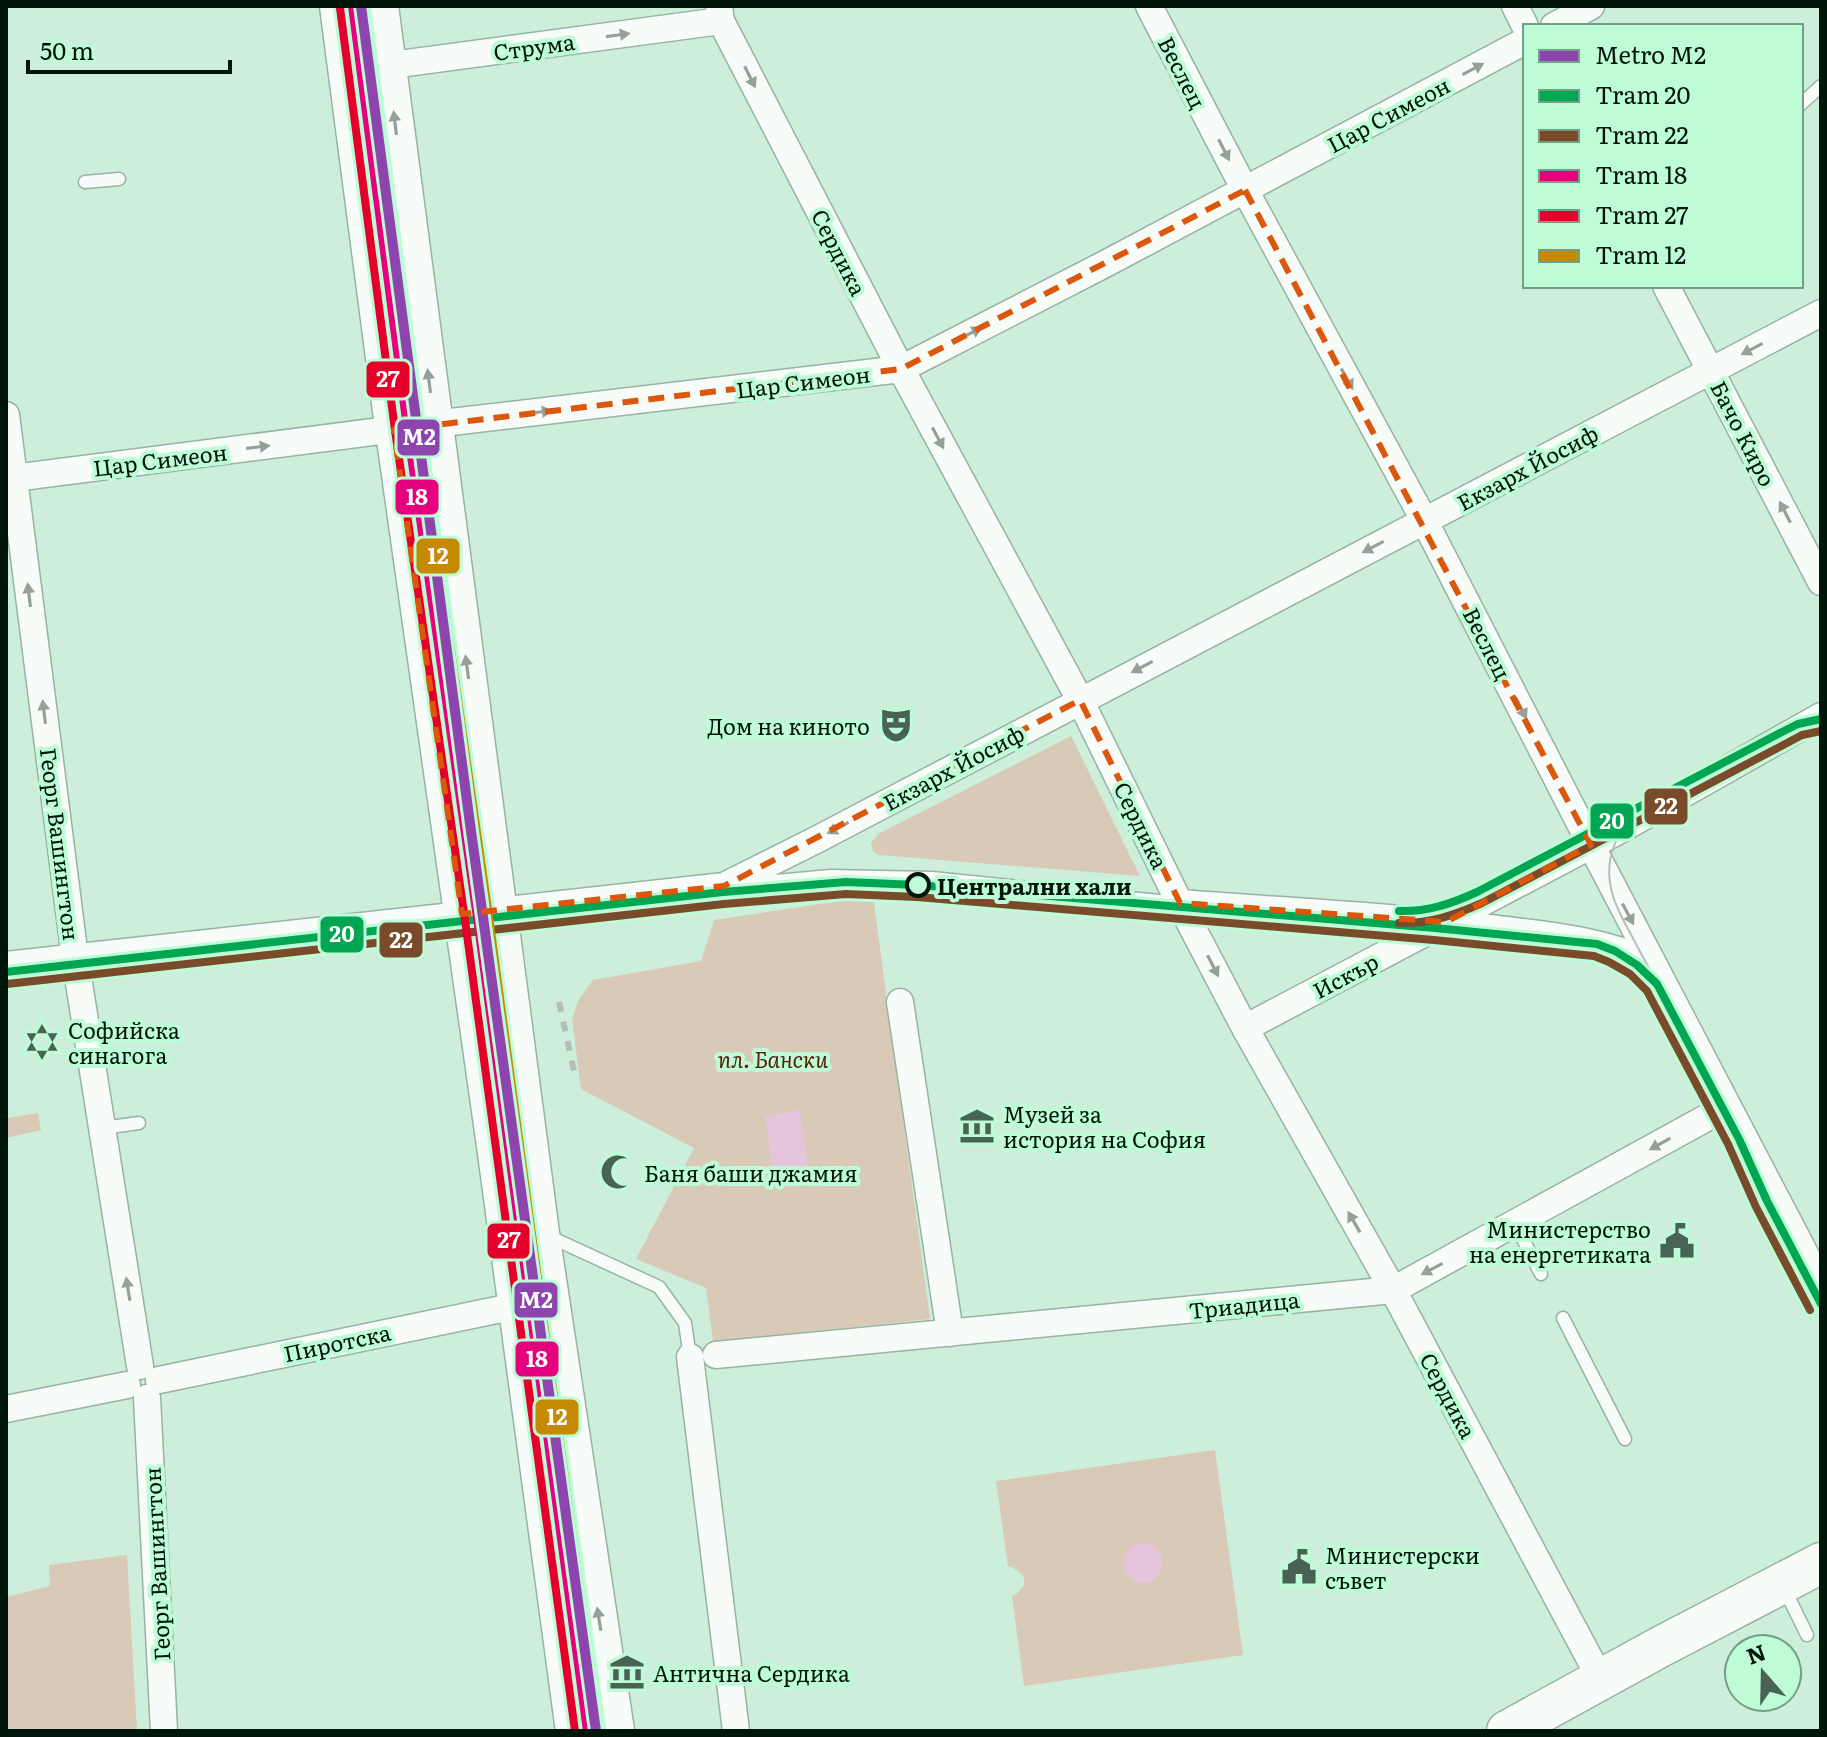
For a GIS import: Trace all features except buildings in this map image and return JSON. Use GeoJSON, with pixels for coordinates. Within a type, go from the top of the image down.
{"type":"FeatureCollection","features":[{"type":"Feature","properties":{"kind":"main road"},"geometry":{"type":"LineString","coordinates":[[338,6],[574,1731]]}},
{"type":"Feature","properties":{"kind":"main road"},"geometry":{"type":"LineString","coordinates":[[380,6],[541,1233],[616,1731]]}},
{"type":"Feature","properties":{"kind":"main road"},"geometry":{"type":"LineString","coordinates":[[1507,1731],[1821,1563]]}},
{"type":"Feature","properties":{"kind":"street","name":"Веслец"},"geometry":{"type":"LineString","coordinates":[[1149,6],[1424,520],[1821,1284]]}},
{"type":"Feature","properties":{"kind":"street"},"geometry":{"type":"LineString","coordinates":[[1515,6],[1524,24]]}},
{"type":"Feature","properties":{"kind":"street"},"geometry":{"type":"LineString","coordinates":[[1558,24],[1591,6]]}},
{"type":"Feature","properties":{"kind":"street","name":"Струма"},"geometry":{"type":"LineString","coordinates":[[347,71],[720,14]]}},
{"type":"Feature","properties":{"kind":"street","name":"Сердика"},"geometry":{"type":"LineString","coordinates":[[720,14],[901,369],[1080,700],[1245,1028],[1393,1290],[1601,1680]]}},
{"type":"Feature","properties":{"kind":"street","name":"Цар Симеон"},"geometry":{"type":"LineString","coordinates":[[10,478],[901,369],[1523,42]]}},
{"type":"Feature","properties":{"kind":"street","name":"Бачо Киро"},"geometry":{"type":"LineString","coordinates":[[1667,288],[1821,582]]}},
{"type":"Feature","properties":{"kind":"street","name":"Екзарх Йосиф"},"geometry":{"type":"LineString","coordinates":[[6,965],[724,886],[1821,313]]}},
{"type":"Feature","properties":{"kind":"street","name":"Георг Вашингтон"},"geometry":{"type":"LineString","coordinates":[[6,415],[10,478],[75,958],[143,1382],[164,1731]]}},
{"type":"Feature","properties":{"kind":"street","name":"Искър"},"geometry":{"type":"LineString","coordinates":[[1245,1028],[1591,845],[1821,716]]}},
{"type":"Feature","properties":{"kind":"street","name":"Искър"},"geometry":{"type":"LineString","coordinates":[[1180,903],[1446,922],[1597,943],[1621,949],[1653,963]]}},
{"type":"Feature","properties":{"kind":"street"},"geometry":{"type":"LineString","coordinates":[[900,1002],[950,1333]]}},
{"type":"Feature","properties":{"kind":"street","name":"Триадица"},"geometry":{"type":"LineString","coordinates":[[703,1356],[1393,1290],[1728,1106]]}},
{"type":"Feature","properties":{"kind":"street","name":"Пиротска"},"geometry":{"type":"LineString","coordinates":[[6,1409],[516,1306]]}},
{"type":"Feature","properties":{"kind":"street"},"geometry":{"type":"LineString","coordinates":[[703,1356],[736,1731]]}},
{"type":"Feature","properties":{"kind":"lane"},"geometry":{"type":"LineString","coordinates":[[1803,102],[1821,86]]}},
{"type":"Feature","properties":{"kind":"lane"},"geometry":{"type":"LineString","coordinates":[[85,182],[119,179]]}},
{"type":"Feature","properties":{"kind":"lane","name":"Искър"},"geometry":{"type":"LineString","coordinates":[[724,886],[830,876],[917,878],[1180,903]]}},
{"type":"Feature","properties":{"kind":"lane"},"geometry":{"type":"LineString","coordinates":[[103,1128],[139,1123]]}},
{"type":"Feature","properties":{"kind":"lane"},"geometry":{"type":"LineString","coordinates":[[1515,1224],[1541,1274]]}},
{"type":"Feature","properties":{"kind":"lane"},"geometry":{"type":"LineString","coordinates":[[541,1233],[659,1287],[685,1323],[703,1356]]}},
{"type":"Feature","properties":{"kind":"lane"},"geometry":{"type":"LineString","coordinates":[[1563,1318],[1625,1439]]}},
{"type":"Feature","properties":{"kind":"lane"},"geometry":{"type":"LineString","coordinates":[[1782,1583],[1807,1635]]}},
{"type":"Feature","properties":{"kind":"highlighted area"},"geometry":{"type":"Polygon","coordinates":[[[1245,190],[1591,845],[1446,922],[1180,903],[1080,700],[724,886],[462,914],[394,430],[901,369],[1245,190]]]}},
{"type":"Feature","properties":{"kind":"green space"},"geometry":{"type":"Polygon","coordinates":[[[1071,736],[1140,876],[879,855],[873,851],[871,843],[878,834],[1071,736]]]}},
{"type":"Feature","properties":{"kind":"green space","name":"пл. Бански"},"geometry":{"type":"Polygon","coordinates":[[[873,896],[930,1319],[713,1342],[706,1288],[636,1259],[694,1148],[581,1089],[572,1019],[579,999],[593,980],[701,961],[714,920],[873,896]]]}},
{"type":"Feature","properties":{"kind":"green space"},"geometry":{"type":"Polygon","coordinates":[[[38,1113],[41,1130],[6,1138],[6,1118],[38,1113]]]}},
{"type":"Feature","properties":{"kind":"green space"},"geometry":{"type":"Polygon","coordinates":[[[1215,1450],[1243,1655],[1024,1686],[1012,1596],[1022,1588],[1024,1580],[1023,1575],[1008,1566],[996,1481],[1215,1450]]]}},
{"type":"Feature","properties":{"kind":"green space"},"geometry":{"type":"Polygon","coordinates":[[[127,1555],[137,1731],[6,1731],[6,1597],[50,1586],[49,1565],[127,1555]]]}},
{"type":"Feature","properties":{"kind":"shaded area"},"geometry":{"type":"Polygon","coordinates":[[[800,1110],[810,1179],[775,1184],[765,1116],[800,1110]]]}},
{"type":"Feature","properties":{"kind":"shaded area"},"geometry":{"type":"Polygon","coordinates":[[[1143,1543],[1157,1549],[1163,1563],[1157,1577],[1143,1583],[1129,1577],[1123,1563],[1129,1549],[1143,1543]]]}},
{"type":"Feature","properties":{"kind":"tram line","name":"18"},"geometry":{"type":"LineString","coordinates":[[352,6],[407,428],[587,1731]]}},
{"type":"Feature","properties":{"kind":"tram line","name":"12"},"geometry":{"type":"LineString","coordinates":[[364,6],[599,1729]]}},
{"type":"Feature","properties":{"kind":"tram line","name":"27"},"geometry":{"type":"LineString","coordinates":[[340,8],[395,430],[575,1731]]}},
{"type":"Feature","properties":{"kind":"tram line","name":"20"},"geometry":{"type":"LineString","coordinates":[[1399,911],[1439,906],[1477,892],[1782,732],[1798,724],[1821,719]]}},
{"type":"Feature","properties":{"kind":"tram line","name":"22"},"geometry":{"type":"LineString","coordinates":[[1399,923],[1442,918],[1482,903],[1802,735],[1821,731]]}},
{"type":"Feature","properties":{"kind":"tram line"},"geometry":{"type":"LineString","coordinates":[[1657,797],[1624,827],[1609,866],[1613,896],[1621,915],[1666,1000]]}},
{"type":"Feature","properties":{"kind":"tram line","name":"20"},"geometry":{"type":"LineString","coordinates":[[6,972],[723,892],[846,882],[918,885],[1597,944],[1637,965],[1657,984],[1821,1304]]}},
{"type":"Feature","properties":{"kind":"tram line","name":"22"},"geometry":{"type":"LineString","coordinates":[[7,984],[724,904],[846,894],[917,897],[1594,956],[1630,974],[1647,991],[1728,1144],[1756,1207],[1810,1310]]}},
{"type":"Feature","properties":{"kind":"railway"},"geometry":{"type":"LineString","coordinates":[[559,1002],[574,1071]]}},
{"type":"Feature","properties":{"kind":"metro line","name":"M2"},"geometry":{"type":"LineString","coordinates":[[361,6],[596,1731]]}},
{"type":"Feature","properties":{"kind":"place","name":"Дом на киното"},"geometry":{"type":"Point","coordinates":[896,725]}},
{"type":"Feature","properties":{"kind":"place","name":"Централни хали"},"geometry":{"type":"Point","coordinates":[918,885]}},
{"type":"Feature","properties":{"kind":"place","name":"Софийска синагога"},"geometry":{"type":"Point","coordinates":[42,1042]}},
{"type":"Feature","properties":{"kind":"place","name":"Музей за история на София"},"geometry":{"type":"Point","coordinates":[977,1126]}},
{"type":"Feature","properties":{"kind":"place","name":"Баня баши джамия"},"geometry":{"type":"Point","coordinates":[618,1172]}},
{"type":"Feature","properties":{"kind":"place","name":"Министерство на енергетиката"},"geometry":{"type":"Point","coordinates":[1677,1241]}},
{"type":"Feature","properties":{"kind":"place","name":"Министерски съвет"},"geometry":{"type":"Point","coordinates":[1299,1567]}},
{"type":"Feature","properties":{"kind":"place","name":"Антична Сердика"},"geometry":{"type":"Point","coordinates":[627,1672]}}]}
